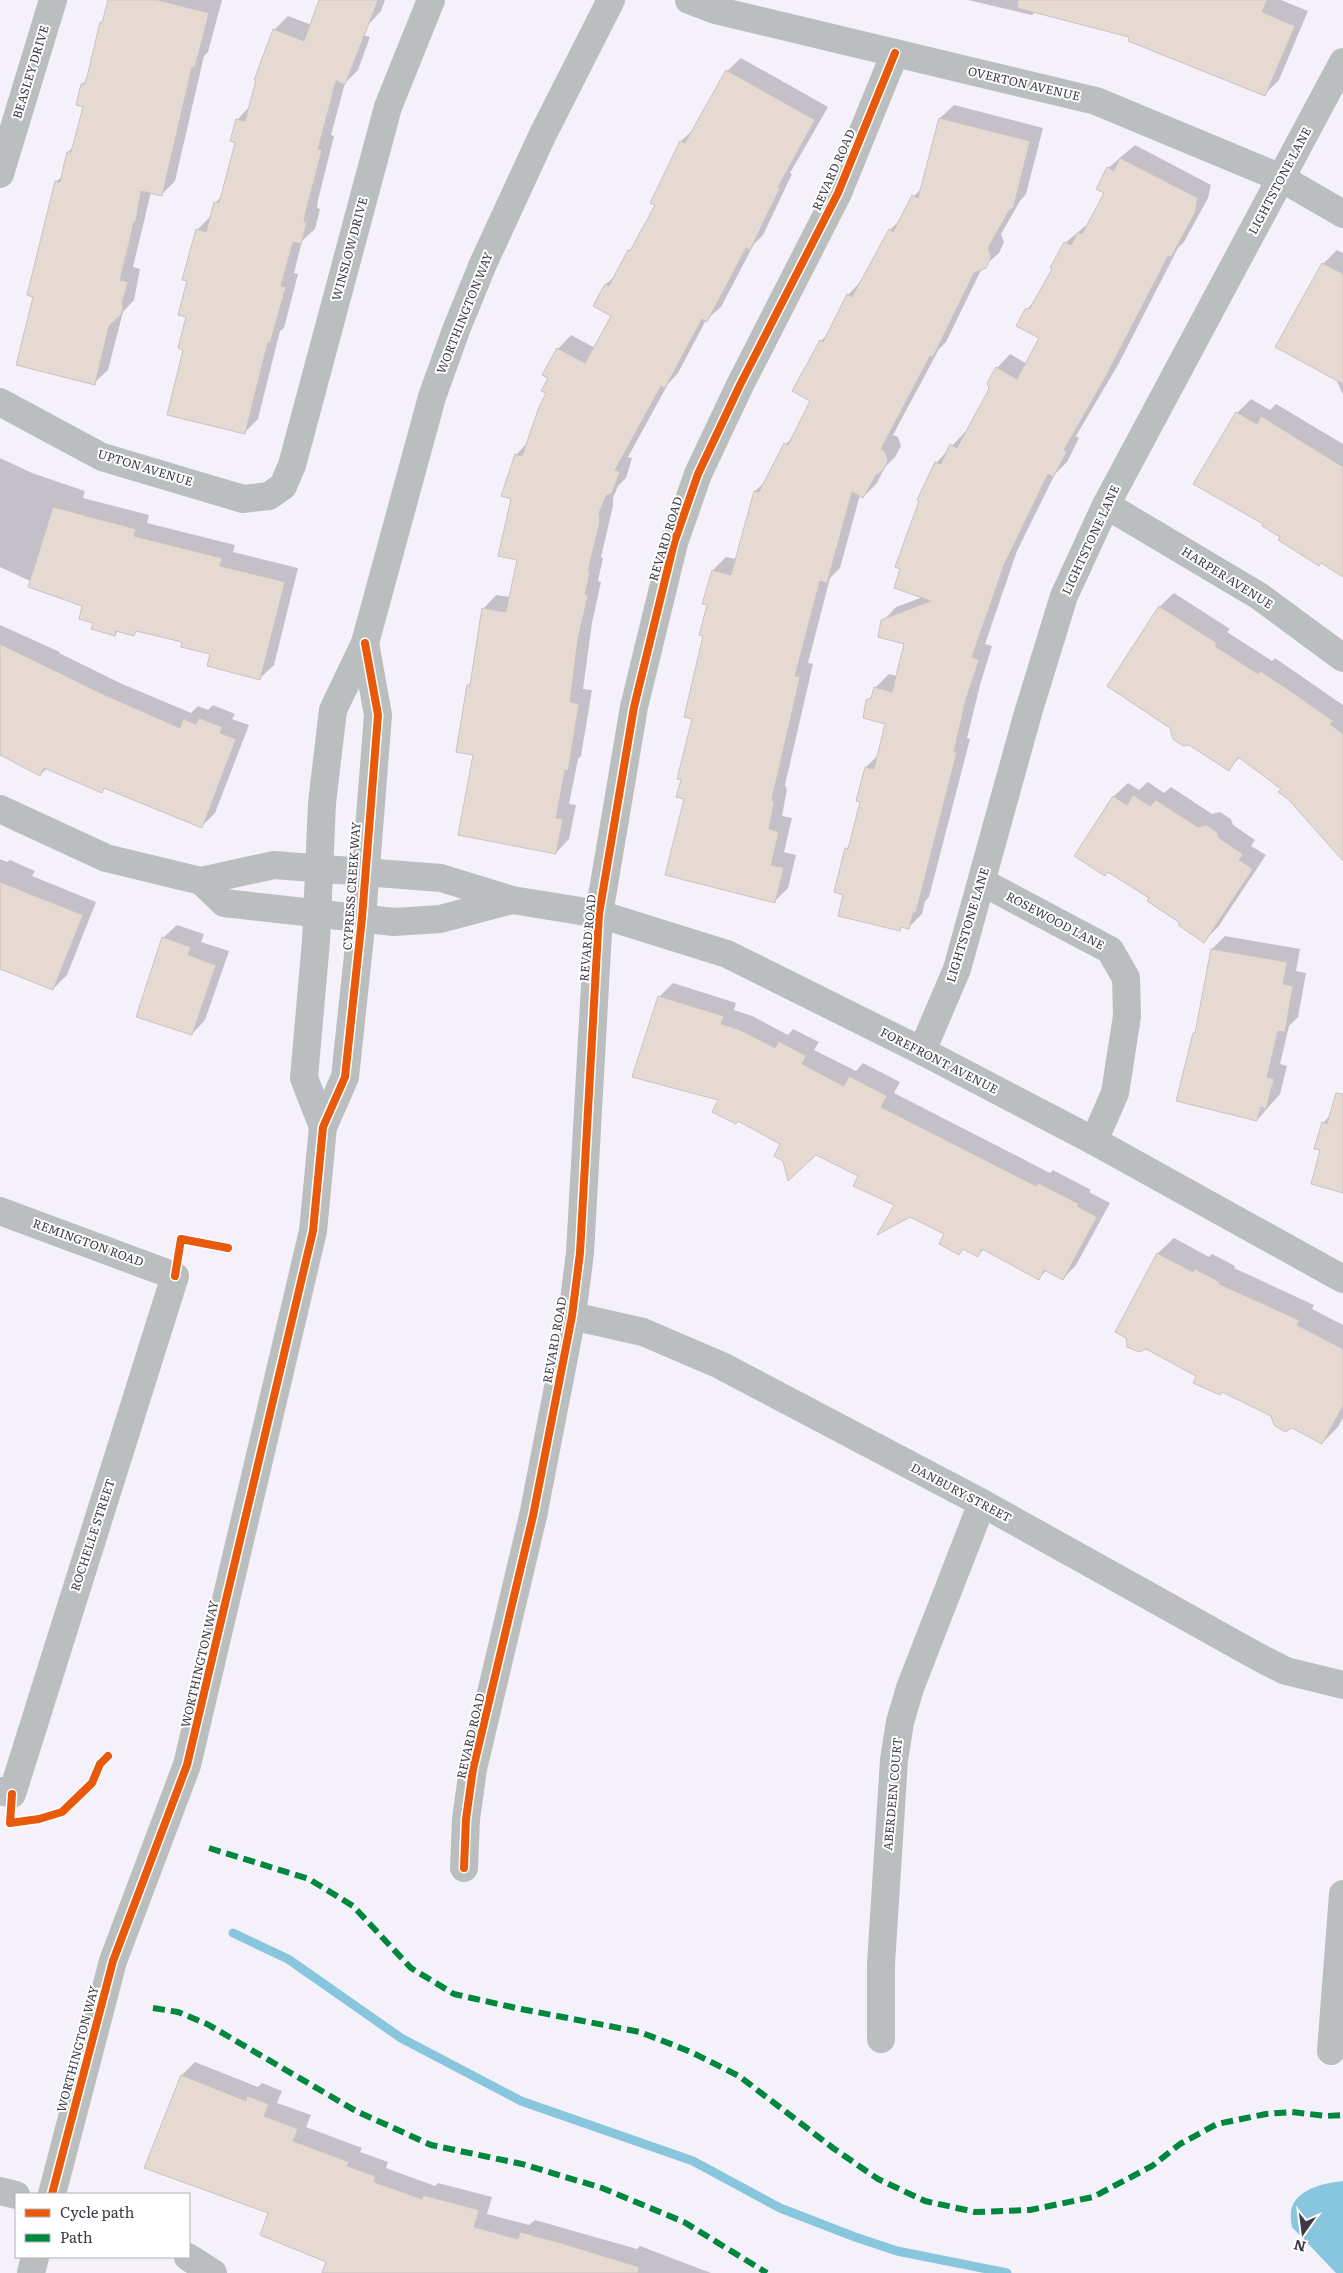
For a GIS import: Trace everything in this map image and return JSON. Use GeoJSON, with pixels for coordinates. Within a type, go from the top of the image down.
{"type":"FeatureCollection","features":[{"type":"Feature","properties":{"kind":"street","name":"BEASLEY DRIVE"},"geometry":{"type":"LineString","coordinates":[[0,174],[53,0]]}},
{"type":"Feature","properties":{"kind":"street","name":"WINSLOW DRIVE"},"geometry":{"type":"LineString","coordinates":[[270,496],[283,486],[292,465],[388,106],[431,0]]}},
{"type":"Feature","properties":{"kind":"street","name":"WORTHINGTON WAY"},"geometry":{"type":"LineString","coordinates":[[365,643],[432,397],[456,330],[483,264],[543,134],[611,0]]}},
{"type":"Feature","properties":{"kind":"street","name":"OVERTON AVENUE"},"geometry":{"type":"LineString","coordinates":[[689,0],[715,10],[1096,101],[1282,178],[1343,214]]}},
{"type":"Feature","properties":{"kind":"street","name":"REVARD ROAD"},"geometry":{"type":"LineString","coordinates":[[464,1868],[466,1819],[473,1769],[533,1516],[572,1316],[580,1253],[599,914],[634,707],[674,543],[698,474],[740,385],[838,193],[895,53]]}},
{"type":"Feature","properties":{"kind":"street","name":"LIGHTSTONE LANE"},"geometry":{"type":"LineString","coordinates":[[922,1051],[957,969],[1028,713],[1064,596],[1106,505],[1343,62]]}},
{"type":"Feature","properties":{"kind":"street","name":"UPTON AVENUE"},"geometry":{"type":"LineString","coordinates":[[0,402],[102,457],[243,499],[270,496]]}},
{"type":"Feature","properties":{"kind":"street","name":"HARPER AVENUE"},"geometry":{"type":"LineString","coordinates":[[1106,505],[1259,596],[1343,658]]}},
{"type":"Feature","properties":{"kind":"street"},"geometry":{"type":"LineString","coordinates":[[323,1127],[304,1078],[317,913],[322,803],[333,710],[365,643]]}},
{"type":"Feature","properties":{"kind":"street","name":"CYPRESS CREEK WAY"},"geometry":{"type":"LineString","coordinates":[[323,1127],[345,1077],[362,918],[378,715],[365,643]]}},
{"type":"Feature","properties":{"kind":"street","name":"FOREFRONT AVENUE"},"geometry":{"type":"LineString","coordinates":[[0,810],[106,858],[201,881],[274,865],[440,878],[512,900],[599,914],[728,954],[922,1051],[1094,1141],[1343,1279]]}},
{"type":"Feature","properties":{"kind":"street","name":"FOREFRONT AVENUE"},"geometry":{"type":"LineString","coordinates":[[201,881],[224,904],[394,922],[440,918],[512,900]]}},
{"type":"Feature","properties":{"kind":"street","name":"ROSEWOOD LANE"},"geometry":{"type":"LineString","coordinates":[[982,882],[1110,950],[1126,978],[1127,1016],[1115,1093],[1094,1141]]}},
{"type":"Feature","properties":{"kind":"street","name":"WORTHINGTON WAY"},"geometry":{"type":"LineString","coordinates":[[52,2193],[113,1961],[187,1765],[313,1231],[323,1127]]}},
{"type":"Feature","properties":{"kind":"street","name":"REMINGTON ROAD"},"geometry":{"type":"LineString","coordinates":[[0,1211],[175,1276]]}},
{"type":"Feature","properties":{"kind":"street","name":"ROCHELLE STREET"},"geometry":{"type":"LineString","coordinates":[[6,1792],[175,1276]]}},
{"type":"Feature","properties":{"kind":"street","name":"DANBURY STREET"},"geometry":{"type":"LineString","coordinates":[[572,1316],[643,1332],[678,1345],[720,1365],[982,1503],[1286,1671],[1343,1685]]}},
{"type":"Feature","properties":{"kind":"street","name":"ABERDEEN COURT"},"geometry":{"type":"LineString","coordinates":[[881,2039],[881,1964],[894,1760],[900,1722],[910,1688],[982,1503]]}},
{"type":"Feature","properties":{"kind":"street"},"geometry":{"type":"LineString","coordinates":[[1331,2051],[1343,1894]]}},
{"type":"Feature","properties":{"kind":"street"},"geometry":{"type":"LineString","coordinates":[[0,2191],[15,2195]]}},
{"type":"Feature","properties":{"kind":"street"},"geometry":{"type":"LineString","coordinates":[[31,2273],[35,2258]]}},
{"type":"Feature","properties":{"kind":"street"},"geometry":{"type":"LineString","coordinates":[[190,2258],[213,2273]]}},
{"type":"Feature","properties":{"kind":"water"},"geometry":{"type":"Polygon","coordinates":[[[1343,2181],[1343,2273],[1336,2273],[1292,2227],[1291,2211],[1295,2201],[1306,2191],[1328,2183],[1343,2181]]]}},
{"type":"Feature","properties":{"kind":"building"},"geometry":{"type":"Polygon","coordinates":[[[108,0],[157,0],[209,13],[195,67],[192,67],[162,196],[141,191],[136,220],[120,280],[128,282],[122,303],[123,307],[121,315],[109,326],[95,385],[16,365],[33,297],[27,295],[55,181],[60,182],[67,152],[71,152],[83,107],[76,105],[81,84],[84,84],[87,77],[100,22],[102,23],[108,0]]]}},
{"type":"Feature","properties":{"kind":"building"},"geometry":{"type":"Polygon","coordinates":[[[319,0],[378,0],[345,85],[336,81],[318,149],[322,150],[305,215],[304,222],[307,222],[301,244],[293,242],[281,286],[286,287],[270,343],[268,342],[245,434],[167,415],[183,350],[178,348],[186,317],[178,315],[187,281],[182,280],[196,229],[206,232],[214,202],[219,203],[235,143],[230,141],[236,119],[245,121],[256,80],[254,80],[273,29],[304,41],[319,0]]]}},
{"type":"Feature","properties":{"kind":"building"},"geometry":{"type":"Polygon","coordinates":[[[1018,0],[1267,0],[1262,12],[1295,26],[1265,96],[1128,41],[1129,37],[1017,8],[1018,0]]]}},
{"type":"Feature","properties":{"kind":"building"},"geometry":{"type":"Polygon","coordinates":[[[726,70],[815,120],[778,187],[780,188],[750,250],[746,248],[707,322],[702,319],[665,388],[661,386],[615,470],[620,472],[612,493],[606,496],[599,513],[600,521],[588,571],[590,571],[585,594],[588,596],[578,638],[570,702],[579,704],[568,771],[565,770],[556,818],[563,819],[556,854],[458,835],[473,755],[456,752],[467,685],[470,685],[482,608],[506,612],[517,560],[498,556],[511,499],[501,496],[515,454],[522,456],[539,407],[546,393],[541,391],[548,378],[542,375],[557,348],[585,363],[611,316],[593,306],[605,284],[609,286],[628,250],[630,251],[655,205],[650,203],[680,141],[685,143],[726,70]]]}},
{"type":"Feature","properties":{"kind":"building"},"geometry":{"type":"Polygon","coordinates":[[[939,118],[1030,141],[1013,209],[1010,209],[988,248],[991,257],[986,268],[974,273],[933,357],[930,356],[881,449],[885,451],[888,461],[882,472],[876,475],[863,498],[852,492],[827,583],[820,581],[795,676],[800,677],[772,799],[774,803],[769,829],[779,832],[771,865],[784,868],[775,903],[665,875],[684,799],[676,797],[681,780],[677,779],[692,719],[684,717],[703,636],[699,635],[707,605],[702,604],[712,570],[731,575],[754,491],[759,492],[784,443],[788,445],[810,401],[792,391],[820,340],[823,342],[847,294],[852,297],[889,229],[893,232],[912,195],[918,198],[939,118]]]}},
{"type":"Feature","properties":{"kind":"building"},"geometry":{"type":"Polygon","coordinates":[[[1120,158],[1198,198],[1195,213],[1171,257],[1168,256],[1105,378],[1064,450],[1067,452],[1053,477],[1048,474],[1004,565],[972,657],[979,660],[966,699],[954,752],[957,752],[916,912],[913,913],[909,929],[901,927],[900,931],[838,916],[843,895],[834,892],[845,848],[848,849],[860,802],[856,801],[865,767],[874,769],[885,724],[863,718],[866,700],[871,698],[874,687],[892,692],[904,644],[878,637],[881,620],[931,601],[894,588],[900,569],[895,567],[919,501],[917,500],[935,462],[941,464],[950,444],[957,448],[989,389],[987,383],[996,367],[1017,379],[1039,338],[1016,326],[1025,309],[1030,308],[1052,269],[1050,268],[1064,242],[1071,245],[1078,232],[1082,234],[1104,193],[1096,189],[1107,167],[1114,171],[1120,158]]]}},
{"type":"Feature","properties":{"kind":"building"},"geometry":{"type":"Polygon","coordinates":[[[1322,263],[1343,274],[1343,384],[1275,347],[1322,263]]]}},
{"type":"Feature","properties":{"kind":"building"},"geometry":{"type":"Polygon","coordinates":[[[1236,412],[1257,424],[1261,416],[1343,467],[1343,577],[1321,563],[1319,566],[1278,540],[1280,537],[1262,526],[1263,524],[1193,484],[1236,412]]]}},
{"type":"Feature","properties":{"kind":"building"},"geometry":{"type":"Polygon","coordinates":[[[53,507],[136,529],[134,536],[222,558],[220,566],[285,582],[260,680],[207,666],[210,654],[181,647],[182,642],[136,631],[134,636],[116,631],[115,636],[91,629],[93,623],[79,619],[82,606],[28,587],[53,507]]]}},
{"type":"Feature","properties":{"kind":"building"},"geometry":{"type":"Polygon","coordinates":[[[1159,606],[1217,643],[1215,646],[1258,674],[1260,671],[1292,692],[1333,721],[1330,724],[1343,734],[1343,861],[1288,799],[1278,792],[1281,789],[1238,757],[1229,771],[1189,745],[1183,746],[1173,739],[1170,728],[1107,686],[1159,606]]]}},
{"type":"Feature","properties":{"kind":"building"},"geometry":{"type":"Polygon","coordinates":[[[0,644],[107,696],[180,728],[183,719],[196,724],[199,718],[222,727],[220,733],[236,739],[202,828],[104,788],[102,793],[44,768],[40,776],[0,755],[0,644]]]}},
{"type":"Feature","properties":{"kind":"building"},"geometry":{"type":"Polygon","coordinates":[[[1133,795],[1150,806],[1156,800],[1198,827],[1206,825],[1217,832],[1219,838],[1243,854],[1239,860],[1253,869],[1204,943],[1178,925],[1180,923],[1147,901],[1149,898],[1108,872],[1105,876],[1074,856],[1113,796],[1127,805],[1133,795]]]}},
{"type":"Feature","properties":{"kind":"building"},"geometry":{"type":"Polygon","coordinates":[[[0,882],[83,915],[53,990],[0,969],[0,882]]]}},
{"type":"Feature","properties":{"kind":"building"},"geometry":{"type":"Polygon","coordinates":[[[162,937],[191,947],[188,955],[216,965],[192,1035],[136,1017],[162,937]]]}},
{"type":"Feature","properties":{"kind":"building"},"geometry":{"type":"Polygon","coordinates":[[[1211,949],[1287,962],[1283,984],[1293,986],[1285,1032],[1278,1031],[1267,1077],[1274,1079],[1266,1109],[1261,1107],[1257,1121],[1176,1101],[1193,1033],[1195,1033],[1211,949]]]}},
{"type":"Feature","properties":{"kind":"building"},"geometry":{"type":"Polygon","coordinates":[[[658,996],[724,1016],[721,1024],[738,1029],[775,1048],[779,1041],[806,1056],[802,1064],[844,1086],[849,1076],[887,1096],[881,1107],[1036,1186],[1038,1183],[1079,1204],[1077,1206],[1097,1217],[1063,1280],[1044,1270],[1039,1280],[982,1249],[978,1257],[963,1249],[959,1255],[939,1244],[944,1234],[910,1217],[877,1235],[894,1205],[853,1186],[858,1176],[816,1155],[788,1181],[783,1161],[774,1156],[780,1144],[738,1121],[736,1124],[712,1112],[718,1100],[632,1077],[658,996]]]}},
{"type":"Feature","properties":{"kind":"building"},"geometry":{"type":"Polygon","coordinates":[[[1336,1093],[1343,1094],[1343,1193],[1311,1184],[1320,1150],[1314,1149],[1322,1122],[1327,1124],[1336,1093]]]}},
{"type":"Feature","properties":{"kind":"building"},"geometry":{"type":"Polygon","coordinates":[[[1157,1253],[1193,1272],[1195,1269],[1220,1282],[1219,1284],[1299,1320],[1297,1325],[1343,1349],[1343,1406],[1322,1444],[1292,1428],[1285,1432],[1274,1425],[1271,1416],[1222,1392],[1220,1395],[1193,1383],[1196,1376],[1146,1349],[1139,1352],[1127,1347],[1126,1338],[1115,1332],[1157,1253]]]}},
{"type":"Feature","properties":{"kind":"building"},"geometry":{"type":"Polygon","coordinates":[[[181,2075],[246,2101],[247,2096],[269,2104],[264,2116],[298,2129],[293,2141],[349,2162],[347,2166],[375,2176],[374,2182],[422,2199],[423,2195],[479,2210],[474,2227],[518,2239],[520,2232],[561,2243],[639,2267],[638,2273],[322,2273],[326,2262],[260,2235],[268,2213],[144,2168],[181,2075]]]}},
{"type":"Feature","properties":{"kind":"waterway"},"geometry":{"type":"LineString","coordinates":[[233,1933],[288,1959],[401,2038],[521,2101],[693,2161],[780,2208],[855,2237],[897,2251],[1007,2273]]}},
{"type":"Feature","properties":{"kind":"marked path"},"geometry":{"type":"LineString","coordinates":[[209,1848],[309,1879],[353,1906],[411,1968],[454,1994],[640,2032],[691,2052],[739,2076],[833,2148],[878,2179],[925,2201],[975,2212],[1030,2210],[1093,2197],[1152,2166],[1180,2144],[1217,2124],[1266,2114],[1292,2112],[1326,2116],[1343,2115]]}},
{"type":"Feature","properties":{"kind":"marked path"},"geometry":{"type":"LineString","coordinates":[[153,2008],[178,2012],[207,2024],[356,2111],[431,2145],[522,2164],[602,2188],[684,2222],[767,2273]]}},
{"type":"Feature","properties":{"kind":"cycle path"},"geometry":{"type":"LineString","coordinates":[[464,1868],[466,1819],[473,1769],[533,1516],[572,1316],[580,1253],[599,914],[634,707],[674,543],[698,474],[740,385],[838,193],[895,53]]}},
{"type":"Feature","properties":{"kind":"cycle path"},"geometry":{"type":"LineString","coordinates":[[52,2193],[113,1961],[187,1765],[313,1231],[323,1127],[345,1077],[362,918],[378,715],[365,643]]}},
{"type":"Feature","properties":{"kind":"cycle path"},"geometry":{"type":"LineString","coordinates":[[175,1276],[181,1239],[228,1248]]}},
{"type":"Feature","properties":{"kind":"cycle path"},"geometry":{"type":"LineString","coordinates":[[12,1794],[10,1823],[39,1819],[62,1812],[92,1783],[100,1764],[108,1756]]}}]}
